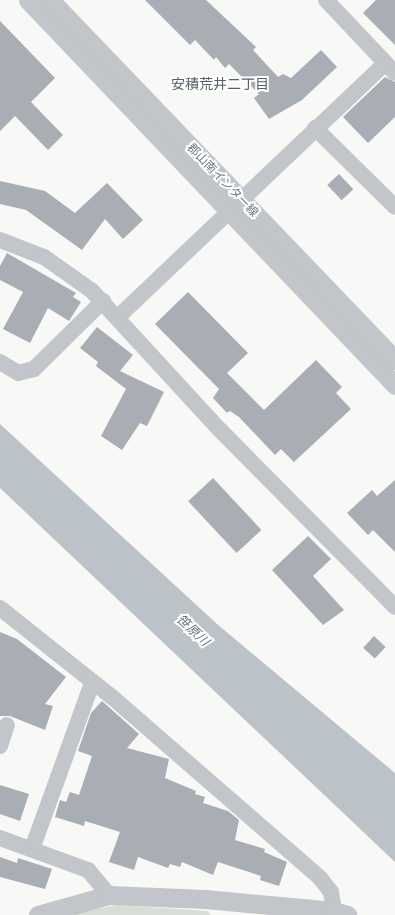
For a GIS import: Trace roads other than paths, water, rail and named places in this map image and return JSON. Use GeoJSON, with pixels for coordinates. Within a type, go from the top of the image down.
{"type":"FeatureCollection","features":[{"type":"Feature","properties":{"kind":"street"},"geometry":{"type":"LineString","coordinates":[[28,0],[235,204],[395,385]]}},
{"type":"Feature","properties":{"kind":"street","name":"郡山南インター線"},"geometry":{"type":"LineString","coordinates":[[50,0],[235,204],[395,360]]}},
{"type":"Feature","properties":{"kind":"street"},"geometry":{"type":"LineString","coordinates":[[119,316],[316,128],[390,68],[326,0]]}},
{"type":"Feature","properties":{"kind":"street"},"geometry":{"type":"LineString","coordinates":[[316,128],[395,206]]}},
{"type":"Feature","properties":{"kind":"street"},"geometry":{"type":"LineString","coordinates":[[0,240],[64,269],[103,301],[119,316],[220,430],[395,607]]}},
{"type":"Feature","properties":{"kind":"street"},"geometry":{"type":"LineString","coordinates":[[0,362],[18,373],[34,369],[103,301]]}},
{"type":"Feature","properties":{"kind":"street"},"geometry":{"type":"LineString","coordinates":[[0,608],[92,683],[320,878],[331,892],[341,913],[109,895],[38,915]]}},
{"type":"Feature","properties":{"kind":"street"},"geometry":{"type":"LineString","coordinates":[[32,850],[92,683]]}},
{"type":"Feature","properties":{"kind":"street"},"geometry":{"type":"LineString","coordinates":[[0,746],[7,725]]}},
{"type":"Feature","properties":{"kind":"street"},"geometry":{"type":"LineString","coordinates":[[0,838],[88,870],[109,895]]}},
{"type":"Feature","properties":{"kind":"water","name":"笹原川"},"geometry":{"type":"Polygon","coordinates":[[[0,424],[217,624],[395,773],[395,862],[0,488],[0,424]]]}},
{"type":"Feature","properties":{"kind":"district","name":"安積荒井二丁目"},"geometry":{"type":"Point","coordinates":[220,84]}}]}
